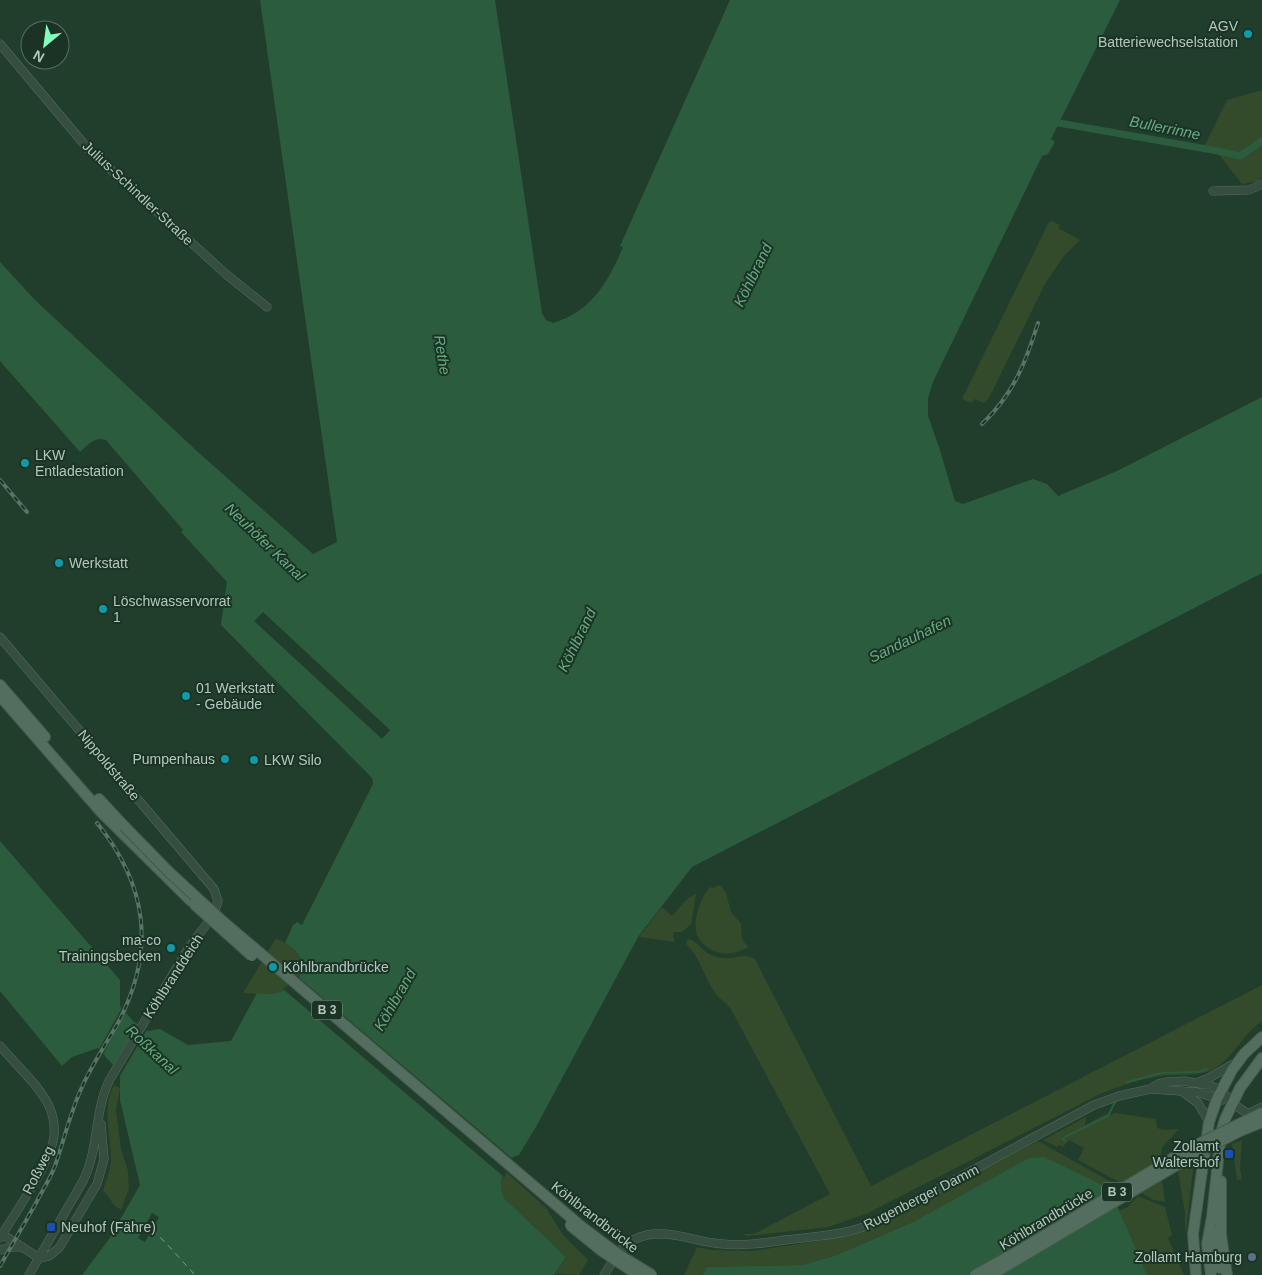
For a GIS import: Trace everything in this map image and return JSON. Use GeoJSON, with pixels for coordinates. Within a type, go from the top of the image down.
{"type":"FeatureCollection","features":[{"type":"Feature","properties":{"kind":"main road","name":"Köhlbrandbrücke"},"geometry":{"type":"LineString","coordinates":[[0,685],[102,802],[170,873],[214,913],[582,1226],[619,1255],[652,1275]]}},
{"type":"Feature","properties":{"kind":"main road","name":"Köhlbrandbrücke"},"geometry":{"type":"LineString","coordinates":[[0,696],[113,825],[215,924],[583,1237],[638,1275]]}},
{"type":"Feature","properties":{"kind":"main road"},"geometry":{"type":"LineString","coordinates":[[1196,1275],[1193,1244],[1194,1225],[1209,1122],[1219,1095],[1239,1061],[1262,1037]]}},
{"type":"Feature","properties":{"kind":"main road"},"geometry":{"type":"LineString","coordinates":[[1210,1275],[1207,1244],[1212,1217],[1221,1133],[1232,1103],[1246,1078],[1262,1058]]}},
{"type":"Feature","properties":{"kind":"main road","name":"Köhlbrandbrücke"},"geometry":{"type":"LineString","coordinates":[[974,1275],[1020,1250],[1190,1148],[1262,1113]]}},
{"type":"Feature","properties":{"kind":"main road","name":"Köhlbrandbrücke"},"geometry":{"type":"LineString","coordinates":[[991,1275],[1192,1156],[1240,1131],[1262,1122]]}},
{"type":"Feature","properties":{"kind":"main road"},"geometry":{"type":"LineString","coordinates":[[1218,1166],[1221,1175],[1221,1235],[1227,1275]]}},
{"type":"Feature","properties":{"kind":"main road"},"geometry":{"type":"LineString","coordinates":[[1197,1213],[1204,1275]]}},
{"type":"Feature","properties":{"kind":"main road"},"geometry":{"type":"LineString","coordinates":[[1212,1217],[1220,1275]]}},
{"type":"Feature","properties":{"kind":"street","name":"Julius-Schindler-Straße"},"geometry":{"type":"LineString","coordinates":[[0,44],[89,150],[227,275],[267,307]]}},
{"type":"Feature","properties":{"kind":"street"},"geometry":{"type":"LineString","coordinates":[[1213,191],[1249,190],[1262,184]]}},
{"type":"Feature","properties":{"kind":"street","name":"Nippoldstraße"},"geometry":{"type":"LineString","coordinates":[[0,637],[216,894]]}},
{"type":"Feature","properties":{"kind":"street","name":"Köhlbranddeich"},"geometry":{"type":"LineString","coordinates":[[29,1275],[87,1173],[96,1144],[104,1092],[141,1026],[190,947],[214,916],[218,901],[216,894]]}},
{"type":"Feature","properties":{"kind":"street","name":"Roßweg"},"geometry":{"type":"LineString","coordinates":[[0,1046],[48,1104],[54,1128],[53,1139],[47,1156],[1,1236],[39,1258]]}},
{"type":"Feature","properties":{"kind":"street"},"geometry":{"type":"LineString","coordinates":[[1197,1083],[1210,1078],[1239,1061]]}},
{"type":"Feature","properties":{"kind":"street","name":"Rugenberger Damm"},"geometry":{"type":"LineString","coordinates":[[1150,1089],[1158,1084],[1167,1082],[1197,1083],[1208,1085],[1219,1095]]}},
{"type":"Feature","properties":{"kind":"street","name":"Rugenberger Damm"},"geometry":{"type":"LineString","coordinates":[[604,1275],[618,1252],[637,1238],[648,1235],[663,1234],[725,1245],[758,1244],[857,1229],[882,1219],[1094,1105],[1119,1096],[1150,1089],[1219,1095]]}},
{"type":"Feature","properties":{"kind":"street"},"geometry":{"type":"LineString","coordinates":[[1182,1092],[1198,1103],[1209,1122]]}},
{"type":"Feature","properties":{"kind":"street"},"geometry":{"type":"LineString","coordinates":[[1219,1095],[1248,1114],[1262,1107]]}},
{"type":"Feature","properties":{"kind":"street","name":"Köhlbranddeich"},"geometry":{"type":"LineString","coordinates":[[39,1258],[49,1256],[59,1248],[97,1184],[104,1159],[100,1112]]}},
{"type":"Feature","properties":{"kind":"street"},"geometry":{"type":"LineString","coordinates":[[0,1250],[11,1247],[22,1248]]}},
{"type":"Feature","properties":{"kind":"shaded area"},"geometry":{"type":"Polygon","coordinates":[[[1262,90],[1262,177],[1258,181],[1242,184],[1220,156],[1204,147],[1227,100],[1262,90]]]}},
{"type":"Feature","properties":{"kind":"shaded area"},"geometry":{"type":"Polygon","coordinates":[[[1052,221],[1060,225],[1058,228],[1080,240],[1064,256],[1046,282],[989,398],[984,403],[974,399],[972,403],[962,399],[1049,222],[1052,221]]]}},
{"type":"Feature","properties":{"kind":"shaded area"},"geometry":{"type":"Polygon","coordinates":[[[718,885],[726,893],[731,912],[741,924],[742,939],[748,947],[734,953],[720,953],[713,950],[701,942],[697,935],[696,923],[701,903],[710,887],[714,888],[718,885]]]}},
{"type":"Feature","properties":{"kind":"shaded area"},"geometry":{"type":"Polygon","coordinates":[[[696,894],[691,924],[682,932],[674,932],[675,942],[639,937],[662,907],[672,916],[685,901],[696,894]]]}},
{"type":"Feature","properties":{"kind":"shaded area"},"geometry":{"type":"Polygon","coordinates":[[[276,938],[291,947],[298,954],[301,968],[296,981],[285,990],[274,994],[243,993],[276,938]]]}},
{"type":"Feature","properties":{"kind":"shaded area"},"geometry":{"type":"Polygon","coordinates":[[[688,939],[710,955],[716,957],[747,956],[755,959],[871,1186],[1262,985],[1262,1021],[1223,1062],[1204,1073],[1153,1077],[1102,1093],[868,1213],[829,1227],[747,1236],[742,1234],[754,1234],[830,1194],[732,1011],[716,994],[695,955],[686,944],[688,939]]]}},
{"type":"Feature","properties":{"kind":"shaded area"},"geometry":{"type":"Polygon","coordinates":[[[114,1085],[120,1088],[116,1110],[121,1149],[128,1171],[129,1189],[121,1210],[115,1206],[103,1190],[111,1160],[108,1102],[114,1085]]]}},
{"type":"Feature","properties":{"kind":"shaded area"},"geometry":{"type":"Polygon","coordinates":[[[1115,1113],[1156,1119],[1157,1128],[1164,1130],[1179,1129],[1162,1147],[1160,1163],[1123,1184],[1078,1160],[1084,1148],[1069,1140],[1063,1147],[1059,1145],[1057,1147],[1043,1140],[1086,1117],[1085,1125],[1106,1114],[1115,1113]]]}},
{"type":"Feature","properties":{"kind":"shaded area"},"geometry":{"type":"Polygon","coordinates":[[[1242,1140],[1240,1169],[1242,1179],[1237,1180],[1232,1144],[1242,1140]]]}},
{"type":"Feature","properties":{"kind":"shaded area"},"geometry":{"type":"Polygon","coordinates":[[[1038,1141],[1120,1187],[1110,1191],[1045,1157],[915,1221],[837,1255],[803,1265],[707,1267],[703,1275],[684,1275],[697,1247],[711,1250],[752,1251],[818,1241],[850,1233],[1038,1141]]]}},
{"type":"Feature","properties":{"kind":"shaded area"},"geometry":{"type":"Polygon","coordinates":[[[1194,1161],[1185,1231],[1185,1213],[1178,1171],[1194,1161]]]}},
{"type":"Feature","properties":{"kind":"shaded area"},"geometry":{"type":"Polygon","coordinates":[[[505,1171],[546,1208],[563,1235],[588,1260],[579,1275],[555,1274],[566,1257],[504,1198],[501,1184],[505,1171]]]}},
{"type":"Feature","properties":{"kind":"shaded area"},"geometry":{"type":"Polygon","coordinates":[[[1162,1181],[1165,1202],[1154,1200],[1141,1193],[1162,1181]]]}},
{"type":"Feature","properties":{"kind":"shaded area"},"geometry":{"type":"Polygon","coordinates":[[[1138,1196],[1165,1207],[1172,1235],[1168,1238],[1184,1275],[1147,1275],[1119,1211],[1128,1207],[1138,1196]]]}},
{"type":"Feature","properties":{"kind":"water"},"geometry":{"type":"Polygon","coordinates":[[[260,0],[495,0],[542,313],[546,320],[553,323],[567,318],[578,311],[597,294],[605,283],[623,247],[620,246],[730,0],[1120,0],[1051,139],[1055,142],[1048,154],[1042,156],[933,382],[928,398],[928,416],[955,501],[963,504],[1033,479],[1047,484],[1058,496],[1117,471],[1262,397],[1262,573],[692,867],[638,937],[537,1125],[519,1155],[513,1157],[502,1176],[501,1186],[504,1198],[566,1257],[554,1275],[82,1275],[109,1239],[140,1185],[120,1100],[120,1073],[98,1048],[72,1057],[62,1066],[0,991],[0,841],[120,980],[120,1006],[133,1021],[148,1031],[160,1029],[188,1045],[231,1041],[257,993],[271,994],[282,991],[292,985],[298,978],[302,969],[301,960],[295,951],[285,943],[293,925],[297,922],[302,925],[373,784],[372,778],[221,625],[227,582],[181,532],[183,530],[106,440],[95,440],[80,452],[0,361],[0,262],[35,300],[199,453],[313,554],[337,542],[260,0]]]}},
{"type":"Feature","properties":{"kind":"water"},"geometry":{"type":"Polygon","coordinates":[[[1045,1157],[1110,1189],[1147,1275],[703,1275],[707,1267],[803,1265],[837,1255],[915,1221],[1029,1158],[1045,1157]]]}},
{"type":"Feature","properties":{"kind":"pier"},"geometry":{"type":"Polygon","coordinates":[[[263,612],[390,730],[382,739],[254,621],[263,612]]]}},
{"type":"Feature","properties":{"kind":"pier"},"geometry":{"type":"Polygon","coordinates":[[[297,976],[514,1160],[504,1177],[283,989],[297,976]]]}},
{"type":"Feature","properties":{"kind":"pier"},"geometry":{"type":"Polygon","coordinates":[[[123,1006],[127,1010],[102,1056],[98,1051],[123,1006]]]}},
{"type":"Feature","properties":{"kind":"pier"},"geometry":{"type":"Polygon","coordinates":[[[138,1024],[147,1030],[120,1076],[112,1067],[138,1024]]]}},
{"type":"Feature","properties":{"kind":"pier"},"geometry":{"type":"Polygon","coordinates":[[[152,1213],[159,1217],[145,1242],[138,1238],[152,1213]]]}},
{"type":"Feature","properties":{"kind":"waterway","name":"Bullerrinne"},"geometry":{"type":"LineString","coordinates":[[1059,123],[1240,156],[1262,141]]}},
{"type":"Feature","properties":{"kind":"waterway"},"geometry":{"type":"LineString","coordinates":[[1127,1082],[1162,1073],[1198,1072],[1207,1069]]}},
{"type":"Feature","properties":{"kind":"waterway"},"geometry":{"type":"LineString","coordinates":[[1065,1141],[1063,1139],[1065,1137],[1108,1116],[1115,1102]]}},
{"type":"Feature","properties":{"kind":"ferry route"},"geometry":{"type":"LineString","coordinates":[[152,1230],[195,1275]]}},
{"type":"Feature","properties":{"kind":"railway"},"geometry":{"type":"LineString","coordinates":[[982,424],[1010,390],[1029,351],[1038,323]]}},
{"type":"Feature","properties":{"kind":"railway"},"geometry":{"type":"LineString","coordinates":[[0,480],[27,512]]}},
{"type":"Feature","properties":{"kind":"railway"},"geometry":{"type":"LineString","coordinates":[[0,1266],[53,1171],[78,1097],[90,1070],[119,1021],[131,994],[138,968],[141,918],[136,894],[127,870],[114,846],[97,823]]}},
{"type":"Feature","properties":{"kind":"place","name":"AGV Batteriewechselstation"},"geometry":{"type":"Point","coordinates":[1248,34]}},
{"type":"Feature","properties":{"kind":"place","name":"LKW Entladestation"},"geometry":{"type":"Point","coordinates":[25,463]}},
{"type":"Feature","properties":{"kind":"place","name":"Werkstatt"},"geometry":{"type":"Point","coordinates":[59,563]}},
{"type":"Feature","properties":{"kind":"place","name":"Löschwasservorrat 1"},"geometry":{"type":"Point","coordinates":[103,609]}},
{"type":"Feature","properties":{"kind":"place","name":"01 Werkstatt - Gebäude"},"geometry":{"type":"Point","coordinates":[186,696]}},
{"type":"Feature","properties":{"kind":"place","name":"Pumpenhaus"},"geometry":{"type":"Point","coordinates":[225,759]}},
{"type":"Feature","properties":{"kind":"place","name":"LKW Silo"},"geometry":{"type":"Point","coordinates":[254,760]}},
{"type":"Feature","properties":{"kind":"place","name":"ma-co Trainingsbecken"},"geometry":{"type":"Point","coordinates":[171,948]}},
{"type":"Feature","properties":{"kind":"place","name":"Köhlbrandbrücke"},"geometry":{"type":"Point","coordinates":[273,967]}},
{"type":"Feature","properties":{"kind":"place","name":"Zollamt Waltershof"},"geometry":{"type":"Point","coordinates":[1229,1154]}},
{"type":"Feature","properties":{"kind":"place","name":"Neuhof (Fähre)"},"geometry":{"type":"Point","coordinates":[51,1227]}},
{"type":"Feature","properties":{"kind":"place","name":"Zollamt Hamburg"},"geometry":{"type":"Point","coordinates":[1252,1257]}},
{"type":"Feature","properties":{"kind":"water label","name":"Köhlbrand"},"geometry":{"type":"Point","coordinates":[753,275]}},
{"type":"Feature","properties":{"kind":"water label","name":"Rethe"},"geometry":{"type":"Point","coordinates":[442,355]}},
{"type":"Feature","properties":{"kind":"water label","name":"Neuhöfer Kanal"},"geometry":{"type":"Point","coordinates":[265,542]}},
{"type":"Feature","properties":{"kind":"water label","name":"Sandauhafen"},"geometry":{"type":"Point","coordinates":[910,639]}},
{"type":"Feature","properties":{"kind":"water label","name":"Köhlbrand"},"geometry":{"type":"Point","coordinates":[577,640]}},
{"type":"Feature","properties":{"kind":"water label","name":"Köhlbrand"},"geometry":{"type":"Point","coordinates":[395,1000]}},
{"type":"Feature","properties":{"kind":"water label","name":"Roßkanal"},"geometry":{"type":"Point","coordinates":[152,1050]}}]}
